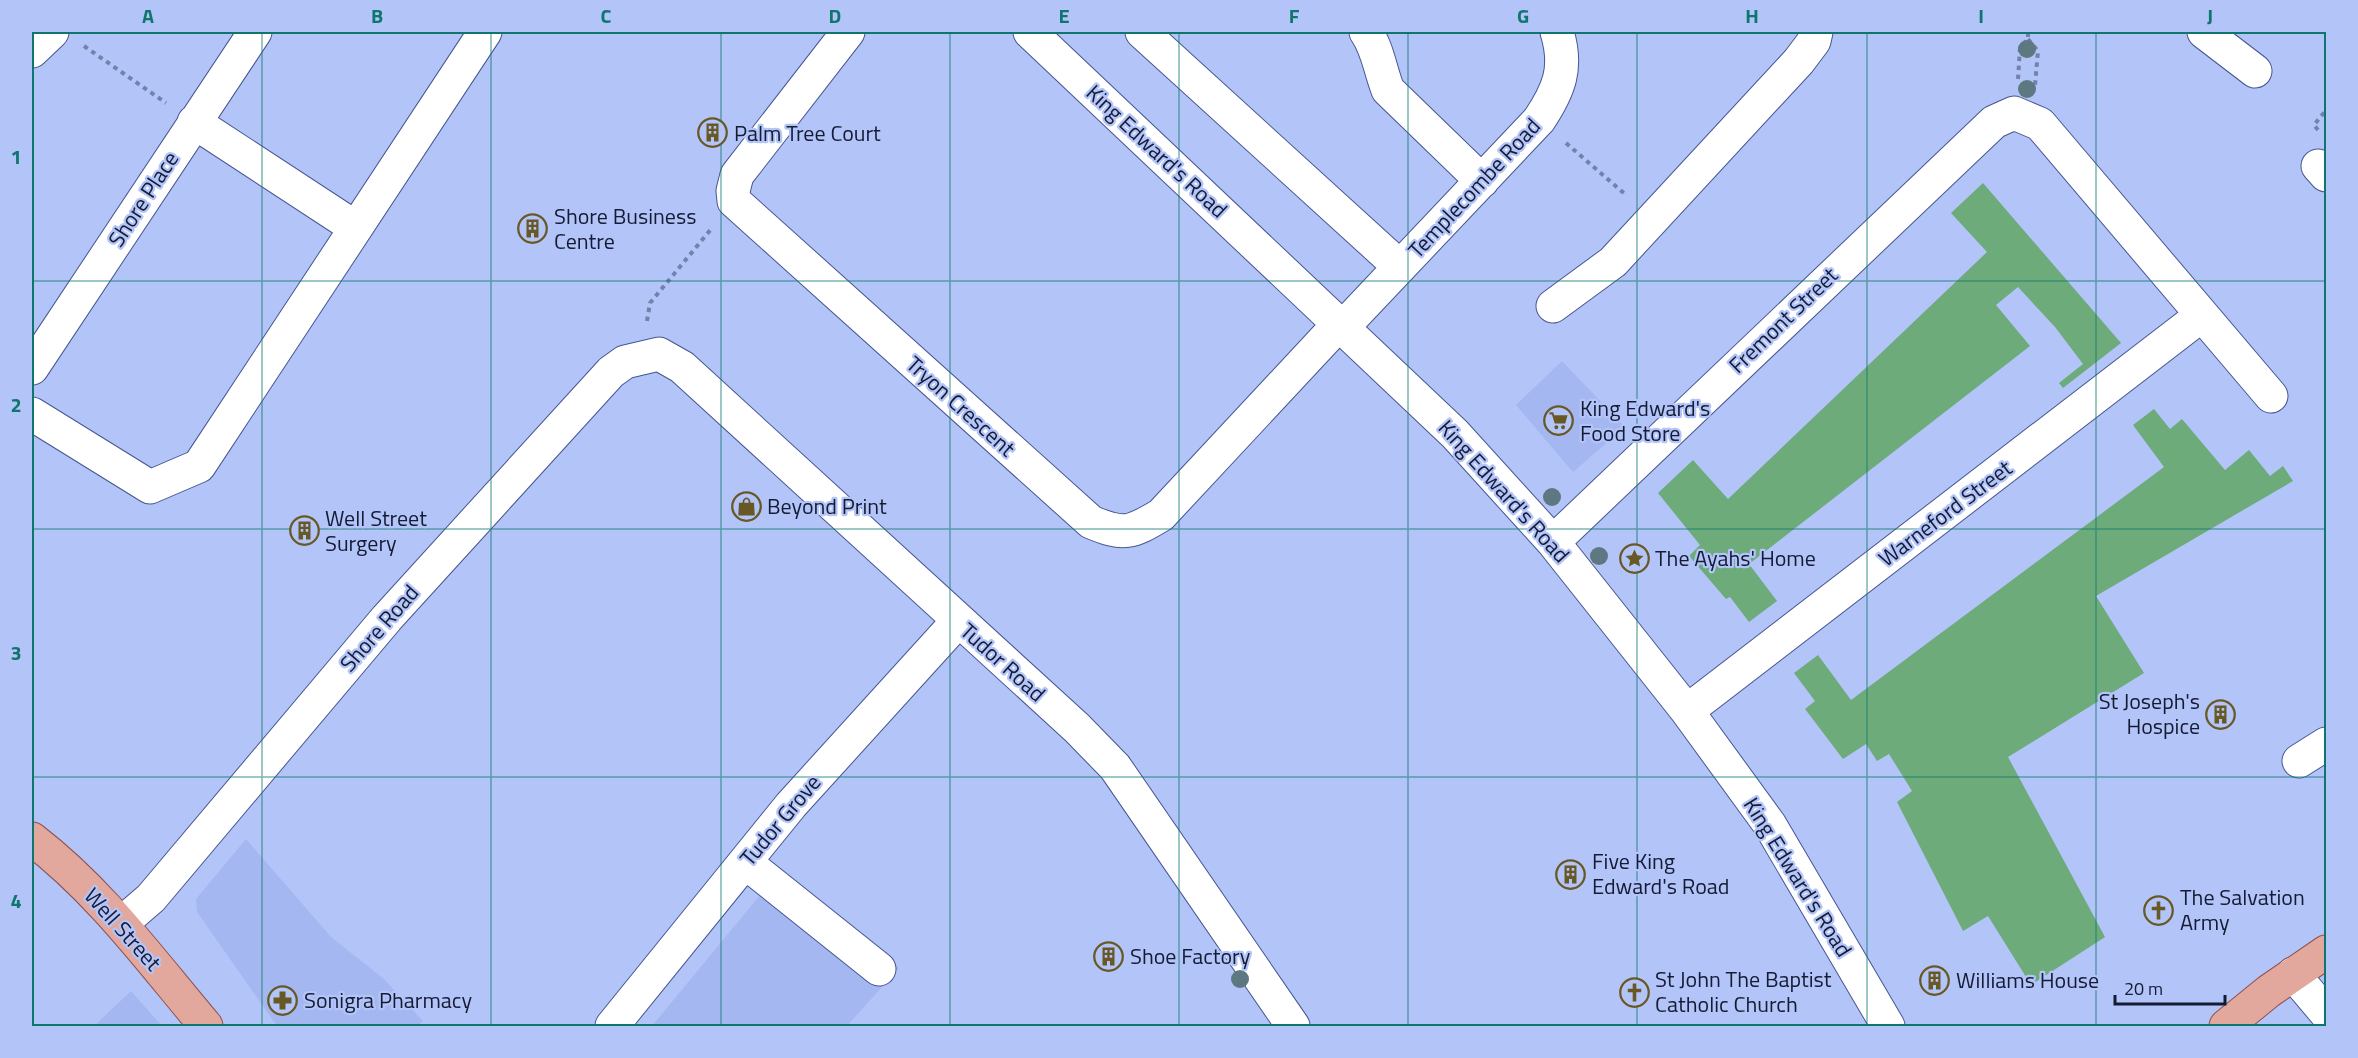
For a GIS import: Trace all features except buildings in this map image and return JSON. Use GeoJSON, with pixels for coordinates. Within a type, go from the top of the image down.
{"type":"FeatureCollection","features":[{"type":"Feature","properties":{"kind":"main road","name":"Well Street"},"geometry":{"type":"LineString","coordinates":[[32,839],[123,923],[206,1026]]}},
{"type":"Feature","properties":{"kind":"main road"},"geometry":{"type":"LineString","coordinates":[[2226,1026],[2293,974],[2326,952]]}},
{"type":"Feature","properties":{"kind":"street"},"geometry":{"type":"LineString","coordinates":[[32,51],[52,32]]}},
{"type":"Feature","properties":{"kind":"street","name":"Shore Place"},"geometry":{"type":"LineString","coordinates":[[32,368],[255,32]]}},
{"type":"Feature","properties":{"kind":"street"},"geometry":{"type":"LineString","coordinates":[[32,414],[150,487],[199,466],[485,32]]}},
{"type":"Feature","properties":{"kind":"street","name":"Tryon Crescent"},"geometry":{"type":"LineString","coordinates":[[848,32],[737,175],[733,191],[734,201],[1090,522],[1114,532],[1137,529],[1161,516],[1342,324]]}},
{"type":"Feature","properties":{"kind":"street","name":"King Edward's Road"},"geometry":{"type":"LineString","coordinates":[[1030,32],[1342,324],[1455,434],[1553,542],[1687,711],[1770,825],[1888,1026]]}},
{"type":"Feature","properties":{"kind":"street"},"geometry":{"type":"LineString","coordinates":[[1142,32],[1400,267]]}},
{"type":"Feature","properties":{"kind":"street"},"geometry":{"type":"LineString","coordinates":[[1366,32],[1377,52],[1388,90],[1482,181]]}},
{"type":"Feature","properties":{"kind":"street","name":"Templecombe Road"},"geometry":{"type":"LineString","coordinates":[[1342,324],[1400,267],[1539,120],[1556,95],[1563,65],[1557,32]]}},
{"type":"Feature","properties":{"kind":"street"},"geometry":{"type":"LineString","coordinates":[[1553,306],[1613,262],[1799,61],[1814,41],[1816,32]]}},
{"type":"Feature","properties":{"kind":"street"},"geometry":{"type":"LineString","coordinates":[[2204,32],[2255,71]]}},
{"type":"Feature","properties":{"kind":"street"},"geometry":{"type":"LineString","coordinates":[[2025,96],[2040,124],[2271,396]]}},
{"type":"Feature","properties":{"kind":"street","name":"Fremont Street"},"geometry":{"type":"LineString","coordinates":[[1553,542],[1994,122],[2014,113],[2025,96]]}},
{"type":"Feature","properties":{"kind":"street"},"geometry":{"type":"LineString","coordinates":[[194,122],[356,228]]}},
{"type":"Feature","properties":{"kind":"street","name":"Warneford Street"},"geometry":{"type":"LineString","coordinates":[[1687,711],[2202,315]]}},
{"type":"Feature","properties":{"kind":"street","name":"Tudor Road"},"geometry":{"type":"LineString","coordinates":[[653,354],[682,367],[1077,728],[1115,767],[1293,1026]]}},
{"type":"Feature","properties":{"kind":"street","name":"Shore Road"},"geometry":{"type":"LineString","coordinates":[[123,923],[151,898],[387,618],[611,372],[625,362],[653,354]]}},
{"type":"Feature","properties":{"kind":"street","name":"Tudor Grove"},"geometry":{"type":"LineString","coordinates":[[612,1026],[791,805],[958,621]]}},
{"type":"Feature","properties":{"kind":"street"},"geometry":{"type":"LineString","coordinates":[[2299,761],[2326,744]]}},
{"type":"Feature","properties":{"kind":"street"},"geometry":{"type":"LineString","coordinates":[[745,862],[879,969]]}},
{"type":"Feature","properties":{"kind":"street"},"geometry":{"type":"LineString","coordinates":[[2293,974],[2326,1013]]}},
{"type":"Feature","properties":{"kind":"path"},"geometry":{"type":"LineString","coordinates":[[2025,96],[2038,51],[2028,39],[2028,32]]}},
{"type":"Feature","properties":{"kind":"path"},"geometry":{"type":"LineString","coordinates":[[2025,96],[2020,48],[2028,39]]}},
{"type":"Feature","properties":{"kind":"path"},"geometry":{"type":"LineString","coordinates":[[82,44],[194,122]]}},
{"type":"Feature","properties":{"kind":"path"},"geometry":{"type":"LineString","coordinates":[[2320,132],[2314,125],[2326,110]]}},
{"type":"Feature","properties":{"kind":"path"},"geometry":{"type":"LineString","coordinates":[[1539,120],[1654,219]]}},
{"type":"Feature","properties":{"kind":"path"},"geometry":{"type":"LineString","coordinates":[[653,354],[647,327],[650,303],[717,221]]}},
{"type":"Feature","properties":{"kind":"shaded area"},"geometry":{"type":"Polygon","coordinates":[[[1562,361],[1625,427],[1573,472],[1516,405],[1562,361]]]}},
{"type":"Feature","properties":{"kind":"shaded area"},"geometry":{"type":"Polygon","coordinates":[[[246,839],[331,937],[384,979],[423,1021],[418,1026],[277,1026],[197,912],[196,899],[246,839]]]}},
{"type":"Feature","properties":{"kind":"shaded area"},"geometry":{"type":"Polygon","coordinates":[[[779,872],[899,968],[847,1026],[652,1026],[779,872]]]}},
{"type":"Feature","properties":{"kind":"shaded area"},"geometry":{"type":"Polygon","coordinates":[[[131,991],[162,1026],[94,1026],[131,991]]]}},
{"type":"Feature","properties":{"kind":"green space"},"geometry":{"type":"Polygon","coordinates":[[[1983,183],[2121,343],[2063,388],[2059,383],[2083,364],[2055,327],[2018,287],[1996,305],[2030,346],[1749,564],[1777,601],[1749,622],[1730,597],[1726,599],[1689,556],[1700,545],[1658,493],[1693,460],[1728,499],[1987,252],[1951,213],[1983,183]]]}},
{"type":"Feature","properties":{"kind":"green space"},"geometry":{"type":"Polygon","coordinates":[[[2154,409],[2170,429],[2182,419],[2225,470],[2249,450],[2270,476],[2283,466],[2293,481],[2096,596],[2144,673],[2008,757],[2105,937],[2031,985],[1988,916],[1963,931],[1897,802],[1912,791],[1889,754],[1877,761],[1866,744],[1843,759],[1805,709],[1815,701],[1794,673],[1818,655],[1851,700],[2164,467],[2133,425],[2154,409]]]}},
{"type":"Feature","properties":{"kind":"place","name":"Palm Tree Court"},"geometry":{"type":"Point","coordinates":[713,133]}},
{"type":"Feature","properties":{"kind":"place","name":"Shore Business Centre"},"geometry":{"type":"Point","coordinates":[533,229]}},
{"type":"Feature","properties":{"kind":"place","name":"King Edward's Food Store"},"geometry":{"type":"Point","coordinates":[1559,421]}},
{"type":"Feature","properties":{"kind":"place","name":"Beyond Print"},"geometry":{"type":"Point","coordinates":[746,506]}},
{"type":"Feature","properties":{"kind":"place","name":"Well Street Surgery"},"geometry":{"type":"Point","coordinates":[304,531]}},
{"type":"Feature","properties":{"kind":"place","name":"The Ayahs' Home"},"geometry":{"type":"Point","coordinates":[1634,558]}},
{"type":"Feature","properties":{"kind":"place","name":"St Joseph's Hospice"},"geometry":{"type":"Point","coordinates":[2221,714]}},
{"type":"Feature","properties":{"kind":"place","name":"Five King Edward's Road"},"geometry":{"type":"Point","coordinates":[1571,874]}},
{"type":"Feature","properties":{"kind":"place","name":"The Salvation Army"},"geometry":{"type":"Point","coordinates":[2159,910]}},
{"type":"Feature","properties":{"kind":"place","name":"Shoe Factory"},"geometry":{"type":"Point","coordinates":[1109,956]}},
{"type":"Feature","properties":{"kind":"place","name":"Williams House"},"geometry":{"type":"Point","coordinates":[1935,980]}},
{"type":"Feature","properties":{"kind":"place","name":"St John The Baptist Catholic Church"},"geometry":{"type":"Point","coordinates":[1634,992]}},
{"type":"Feature","properties":{"kind":"place","name":"Sonigra Pharmacy"},"geometry":{"type":"Point","coordinates":[283,1000]}}]}
